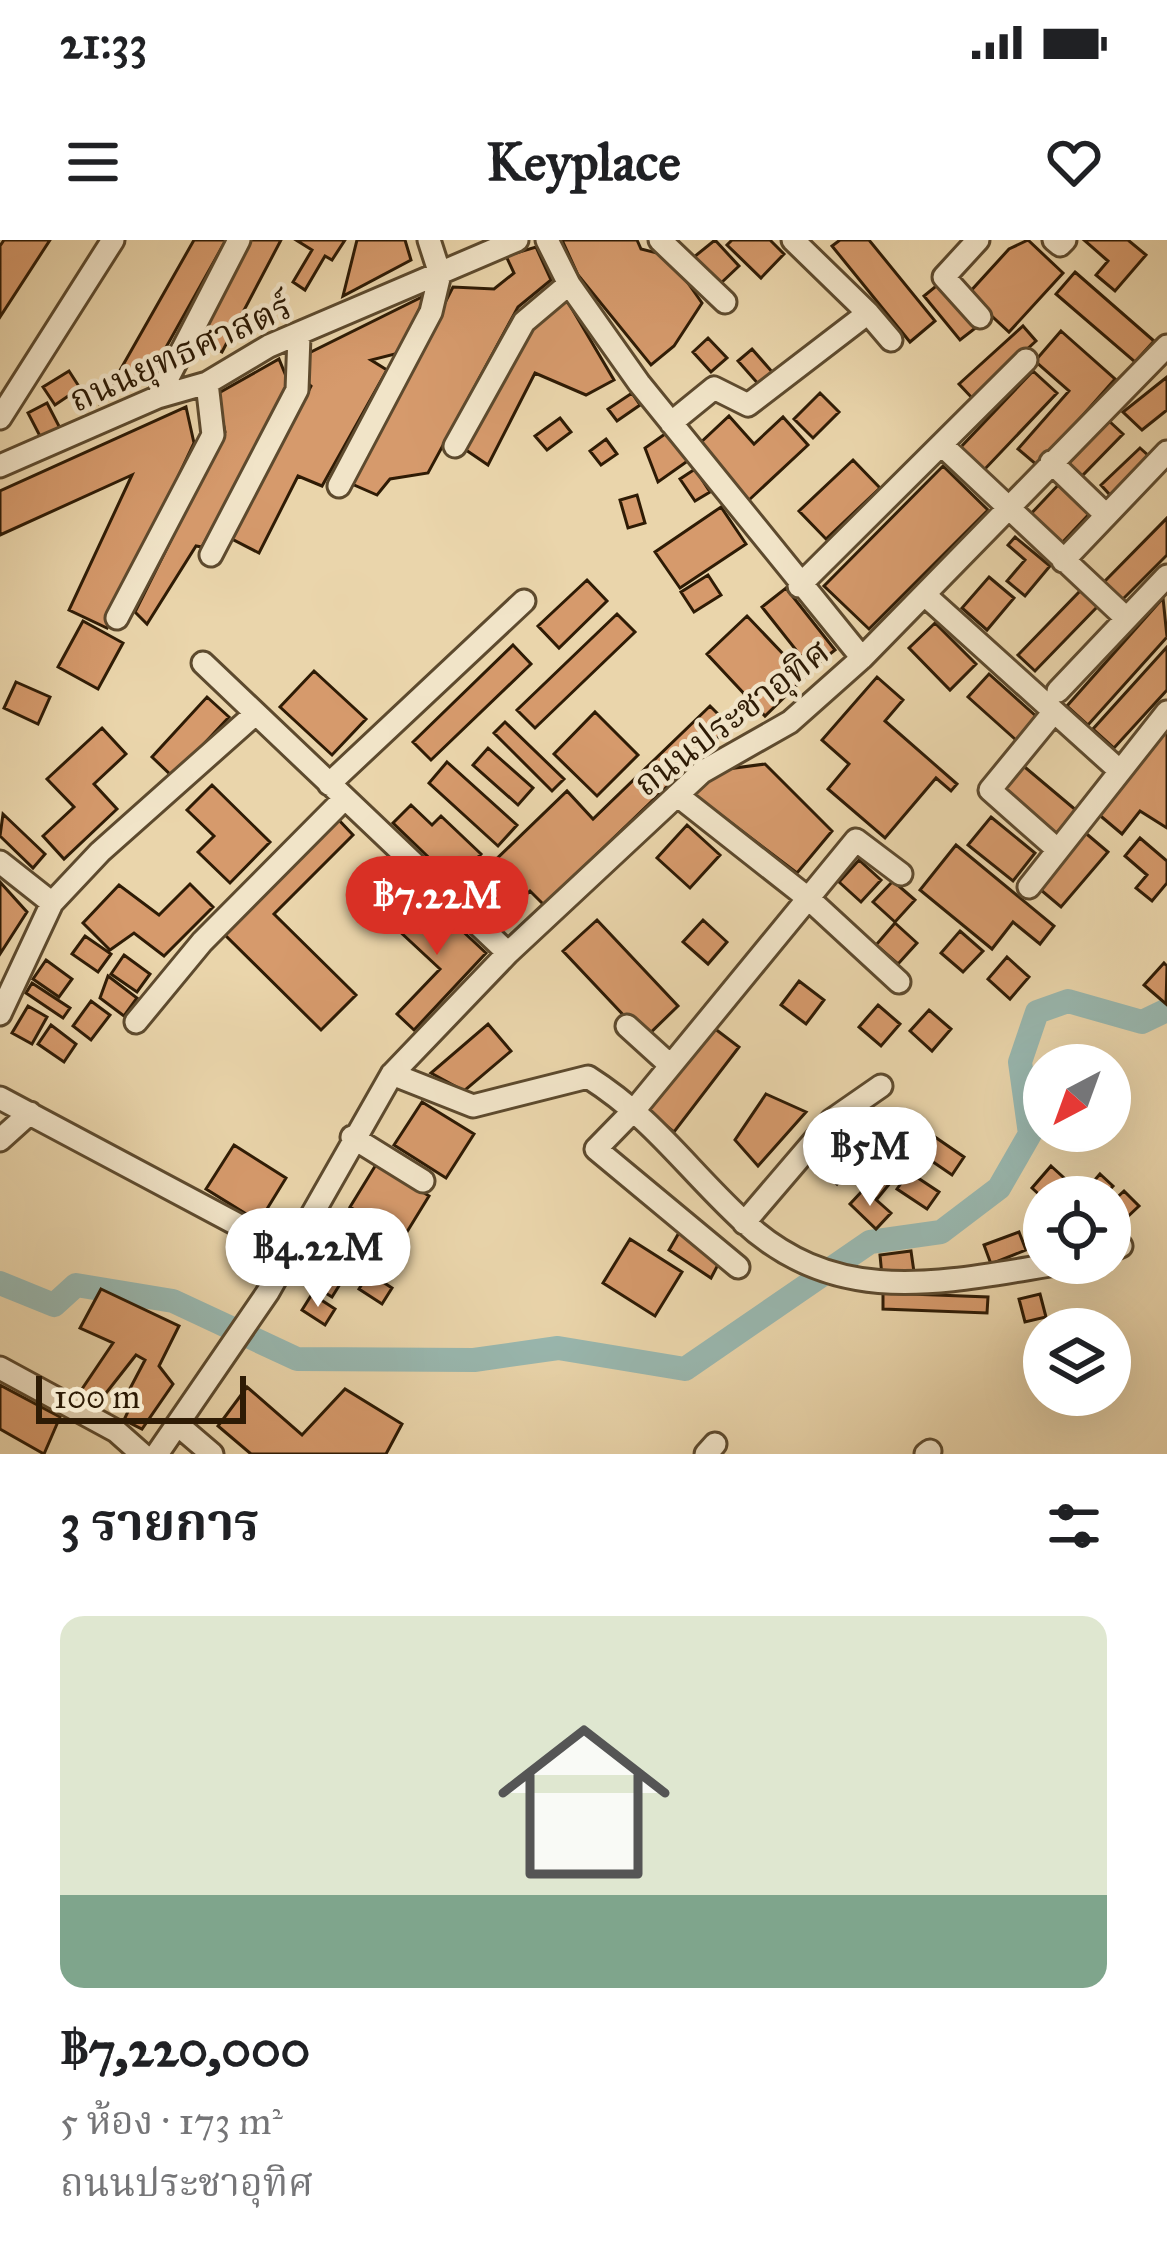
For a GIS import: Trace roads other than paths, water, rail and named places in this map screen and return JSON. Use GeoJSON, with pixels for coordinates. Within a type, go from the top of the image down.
{"type":"FeatureCollection","features":[{"type":"Feature","properties":{"kind":"street"},"geometry":{"type":"LineString","coordinates":[[0,418],[113,240]]}},
{"type":"Feature","properties":{"kind":"street"},"geometry":{"type":"LineString","coordinates":[[158,397],[239,240]]}},
{"type":"Feature","properties":{"kind":"street"},"geometry":{"type":"LineString","coordinates":[[339,486],[431,312],[440,274],[429,240]]}},
{"type":"Feature","properties":{"kind":"street","name":"ถนนยุทธศาสตร์"},"geometry":{"type":"LineString","coordinates":[[0,466],[158,397],[207,383],[269,346],[517,240]]}},
{"type":"Feature","properties":{"kind":"street"},"geometry":{"type":"LineString","coordinates":[[547,240],[569,284],[671,423],[862,658]]}},
{"type":"Feature","properties":{"kind":"street"},"geometry":{"type":"LineString","coordinates":[[660,240],[725,302]]}},
{"type":"Feature","properties":{"kind":"street"},"geometry":{"type":"LineString","coordinates":[[794,240],[891,340]]}},
{"type":"Feature","properties":{"kind":"street"},"geometry":{"type":"LineString","coordinates":[[977,240],[944,277],[980,317]]}},
{"type":"Feature","properties":{"kind":"street"},"geometry":{"type":"LineString","coordinates":[[1054,240],[1060,245],[1065,240]]}},
{"type":"Feature","properties":{"kind":"street"},"geometry":{"type":"LineString","coordinates":[[455,446],[524,322],[569,284]]}},
{"type":"Feature","properties":{"kind":"street"},"geometry":{"type":"LineString","coordinates":[[671,423],[713,388],[748,406],[868,313]]}},
{"type":"Feature","properties":{"kind":"street"},"geometry":{"type":"LineString","coordinates":[[211,555],[297,390],[299,335]]}},
{"type":"Feature","properties":{"kind":"street","name":"ถนนประชาอุทิศ"},"geometry":{"type":"LineString","coordinates":[[157,1454],[268,1292],[352,1137],[392,1074],[508,953],[676,795],[724,756],[761,742],[790,722],[862,658],[1167,346]]}},
{"type":"Feature","properties":{"kind":"street"},"geometry":{"type":"LineString","coordinates":[[799,586],[1026,360]]}},
{"type":"Feature","properties":{"kind":"street"},"geometry":{"type":"LineString","coordinates":[[117,617],[213,436],[207,383]]}},
{"type":"Feature","properties":{"kind":"street"},"geometry":{"type":"LineString","coordinates":[[943,446],[1126,618]]}},
{"type":"Feature","properties":{"kind":"street"},"geometry":{"type":"LineString","coordinates":[[1063,561],[1167,452]]}},
{"type":"Feature","properties":{"kind":"street"},"geometry":{"type":"LineString","coordinates":[[1051,462],[1106,515]]}},
{"type":"Feature","properties":{"kind":"street"},"geometry":{"type":"LineString","coordinates":[[1058,850],[990,790],[1055,702],[1167,576]]}},
{"type":"Feature","properties":{"kind":"street"},"geometry":{"type":"LineString","coordinates":[[926,596],[1055,702],[1120,771]]}},
{"type":"Feature","properties":{"kind":"street"},"geometry":{"type":"LineString","coordinates":[[136,1022],[337,791],[524,601]]}},
{"type":"Feature","properties":{"kind":"street"},"geometry":{"type":"LineString","coordinates":[[203,663],[508,953]]}},
{"type":"Feature","properties":{"kind":"street"},"geometry":{"type":"LineString","coordinates":[[1029,887],[1167,712]]}},
{"type":"Feature","properties":{"kind":"street"},"geometry":{"type":"LineString","coordinates":[[0,1014],[52,903],[100,852],[255,714]]}},
{"type":"Feature","properties":{"kind":"street"},"geometry":{"type":"LineString","coordinates":[[676,795],[809,899],[899,982]]}},
{"type":"Feature","properties":{"kind":"street"},"geometry":{"type":"LineString","coordinates":[[738,1267],[596,1149],[636,1108],[856,840],[901,874]]}},
{"type":"Feature","properties":{"kind":"street"},"geometry":{"type":"LineString","coordinates":[[0,862],[52,903]]}},
{"type":"Feature","properties":{"kind":"street"},"geometry":{"type":"LineString","coordinates":[[627,1026],[670,1065]]}},
{"type":"Feature","properties":{"kind":"street"},"geometry":{"type":"LineString","coordinates":[[392,1074],[472,1106],[588,1077],[636,1108],[744,1222],[809,1265],[847,1280],[933,1283],[1023,1269]]}},
{"type":"Feature","properties":{"kind":"street"},"geometry":{"type":"LineString","coordinates":[[744,1222],[832,1120],[880,1086]]}},
{"type":"Feature","properties":{"kind":"street"},"geometry":{"type":"LineString","coordinates":[[0,1098],[292,1253]]}},
{"type":"Feature","properties":{"kind":"street"},"geometry":{"type":"LineString","coordinates":[[0,1140],[30,1113]]}},
{"type":"Feature","properties":{"kind":"street"},"geometry":{"type":"LineString","coordinates":[[352,1137],[423,1181]]}},
{"type":"Feature","properties":{"kind":"street"},"geometry":{"type":"LineString","coordinates":[[0,1368],[116,1431],[142,1454]]}},
{"type":"Feature","properties":{"kind":"street"},"geometry":{"type":"LineString","coordinates":[[178,1425],[212,1454]]}},
{"type":"Feature","properties":{"kind":"waterway"},"geometry":{"type":"LineString","coordinates":[[0,1283],[54,1305],[76,1285],[173,1301],[297,1359],[474,1360],[558,1348],[685,1369],[870,1242],[941,1232],[999,1188],[1030,1134],[1020,1062],[1037,1012],[1068,1001],[1142,1022],[1167,1010]]}}]}
